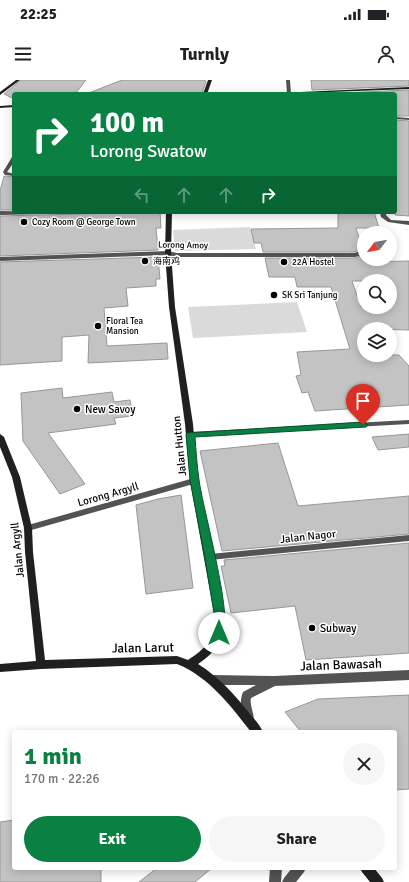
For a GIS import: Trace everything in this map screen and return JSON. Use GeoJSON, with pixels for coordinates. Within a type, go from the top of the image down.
{"type":"FeatureCollection","features":[{"type":"Feature","properties":{"kind":"street"},"geometry":{"type":"LineString","coordinates":[[0,94],[18,80]]}},
{"type":"Feature","properties":{"kind":"street"},"geometry":{"type":"LineString","coordinates":[[206,92],[210,80]]}},
{"type":"Feature","properties":{"kind":"street"},"geometry":{"type":"LineString","coordinates":[[288,80],[289,92]]}},
{"type":"Feature","properties":{"kind":"street"},"geometry":{"type":"LineString","coordinates":[[371,92],[409,88]]}},
{"type":"Feature","properties":{"kind":"street"},"geometry":{"type":"LineString","coordinates":[[0,107],[12,106]]}},
{"type":"Feature","properties":{"kind":"street"},"geometry":{"type":"LineString","coordinates":[[397,118],[409,119]]}},
{"type":"Feature","properties":{"kind":"street"},"geometry":{"type":"LineString","coordinates":[[12,162],[6,173],[12,174]]}},
{"type":"Feature","properties":{"kind":"street"},"geometry":{"type":"LineString","coordinates":[[0,213],[12,213]]}},
{"type":"Feature","properties":{"kind":"street","name":"Jalan Hutton"},"geometry":{"type":"LineString","coordinates":[[169,214],[168,253],[172,307],[190,434],[194,480],[210,558],[220,619],[219,633],[215,645],[203,656],[190,664]]}},
{"type":"Feature","properties":{"kind":"street"},"geometry":{"type":"LineString","coordinates":[[383,214],[383,216],[390,221],[409,223]]}},
{"type":"Feature","properties":{"kind":"street","name":"Lorong Amoy"},"geometry":{"type":"LineString","coordinates":[[0,259],[168,253],[177,255],[357,255]]}},
{"type":"Feature","properties":{"kind":"street"},"geometry":{"type":"LineString","coordinates":[[190,434],[409,422]]}},
{"type":"Feature","properties":{"kind":"street","name":"Jalan Argyll"},"geometry":{"type":"LineString","coordinates":[[0,437],[16,477],[28,528],[29,552],[41,665]]}},
{"type":"Feature","properties":{"kind":"street","name":"Lorong Argyll"},"geometry":{"type":"LineString","coordinates":[[28,528],[194,480]]}},
{"type":"Feature","properties":{"kind":"street","name":"Jalan Nagor"},"geometry":{"type":"LineString","coordinates":[[210,558],[409,538]]}},
{"type":"Feature","properties":{"kind":"street","name":"Jalan Larut"},"geometry":{"type":"LineString","coordinates":[[0,668],[178,660],[190,664],[212,680],[256,730]]}},
{"type":"Feature","properties":{"kind":"street","name":"Jalan Bawasah"},"geometry":{"type":"LineString","coordinates":[[212,680],[274,681],[409,675]]}},
{"type":"Feature","properties":{"kind":"street","name":"Jalan Bawasah"},"geometry":{"type":"LineString","coordinates":[[249,720],[245,703],[247,695],[252,691],[274,681]]}},
{"type":"Feature","properties":{"kind":"street"},"geometry":{"type":"LineString","coordinates":[[275,882],[276,870]]}},
{"type":"Feature","properties":{"kind":"street"},"geometry":{"type":"LineString","coordinates":[[288,882],[298,870]]}},
{"type":"Feature","properties":{"kind":"street"},"geometry":{"type":"LineString","coordinates":[[368,870],[378,882]]}},
{"type":"Feature","properties":{"kind":"shaded area"},"geometry":{"type":"Polygon","coordinates":[[[250,227],[256,249],[175,251],[173,230],[250,227]]]}},
{"type":"Feature","properties":{"kind":"shaded area"},"geometry":{"type":"Polygon","coordinates":[[[297,302],[307,332],[193,338],[188,307],[297,302]]]}},
{"type":"Feature","properties":{"kind":"building"},"geometry":{"type":"Polygon","coordinates":[[[21,80],[86,80],[77,92],[12,92],[12,98],[4,94],[21,80]]]}},
{"type":"Feature","properties":{"kind":"building"},"geometry":{"type":"Polygon","coordinates":[[[122,80],[206,81],[203,92],[92,92],[122,80]]]}},
{"type":"Feature","properties":{"kind":"building"},"geometry":{"type":"Polygon","coordinates":[[[311,80],[409,80],[409,86],[312,90],[311,80]]]}},
{"type":"Feature","properties":{"kind":"building"},"geometry":{"type":"Polygon","coordinates":[[[409,90],[409,116],[397,116],[397,92],[363,92],[409,90]]]}},
{"type":"Feature","properties":{"kind":"building"},"geometry":{"type":"Polygon","coordinates":[[[397,120],[409,121],[409,216],[395,215],[397,214],[397,120]]]}},
{"type":"Feature","properties":{"kind":"building"},"geometry":{"type":"Polygon","coordinates":[[[4,176],[12,177],[12,210],[0,210],[0,191],[4,176]]]}},
{"type":"Feature","properties":{"kind":"building"},"geometry":{"type":"Polygon","coordinates":[[[160,214],[161,228],[156,228],[158,250],[0,256],[0,216],[160,214]]]}},
{"type":"Feature","properties":{"kind":"building"},"geometry":{"type":"Polygon","coordinates":[[[338,214],[375,214],[378,226],[357,226],[357,251],[355,252],[263,252],[261,243],[254,243],[251,229],[338,228],[338,214]]]}},
{"type":"Feature","properties":{"kind":"building"},"geometry":{"type":"Polygon","coordinates":[[[158,257],[160,279],[156,279],[156,286],[126,288],[128,306],[104,308],[107,346],[167,343],[168,359],[88,363],[89,335],[62,337],[62,361],[0,365],[0,262],[158,257]]]}},
{"type":"Feature","properties":{"kind":"building"},"geometry":{"type":"Polygon","coordinates":[[[357,257],[357,266],[397,266],[397,261],[409,261],[409,330],[397,330],[397,322],[357,322],[357,362],[397,362],[397,355],[399,355],[409,366],[409,405],[315,411],[308,392],[302,393],[296,376],[301,375],[297,352],[350,349],[331,287],[297,287],[295,277],[269,277],[265,258],[357,257]]]}},
{"type":"Feature","properties":{"kind":"building","name":"New Savoy"},"geometry":{"type":"Polygon","coordinates":[[[62,388],[63,398],[112,392],[114,402],[130,400],[133,416],[114,418],[116,424],[48,433],[85,484],[60,494],[23,441],[21,393],[62,388]]]}},
{"type":"Feature","properties":{"kind":"building"},"geometry":{"type":"Polygon","coordinates":[[[409,434],[409,447],[378,450],[372,437],[409,434]]]}},
{"type":"Feature","properties":{"kind":"building"},"geometry":{"type":"Polygon","coordinates":[[[278,443],[298,506],[409,496],[409,534],[222,551],[200,451],[278,443]]]}},
{"type":"Feature","properties":{"kind":"building"},"geometry":{"type":"Polygon","coordinates":[[[181,495],[193,588],[146,594],[136,505],[181,495]]]}},
{"type":"Feature","properties":{"kind":"building"},"geometry":{"type":"Polygon","coordinates":[[[409,543],[409,653],[306,660],[295,606],[231,613],[221,566],[225,566],[224,560],[409,543]]]}},
{"type":"Feature","properties":{"kind":"building"},"geometry":{"type":"Polygon","coordinates":[[[409,695],[409,789],[397,790],[397,730],[299,730],[285,712],[318,699],[409,695]]]}},
{"type":"Feature","properties":{"kind":"building"},"geometry":{"type":"Polygon","coordinates":[[[12,820],[12,870],[101,870],[101,882],[0,882],[0,822],[12,820]]]}},
{"type":"Feature","properties":{"kind":"building"},"geometry":{"type":"Polygon","coordinates":[[[154,870],[210,870],[195,882],[139,882],[154,870]]]}},
{"type":"Feature","properties":{"kind":"place","name":"Cozy Room @ George Town"},"geometry":{"type":"Point","coordinates":[24,222]}},
{"type":"Feature","properties":{"kind":"place","name":"海南鸡"},"geometry":{"type":"Point","coordinates":[145,261]}},
{"type":"Feature","properties":{"kind":"place","name":"22A Hostel"},"geometry":{"type":"Point","coordinates":[284,262]}},
{"type":"Feature","properties":{"kind":"place","name":"SK Sri Tanjung"},"geometry":{"type":"Point","coordinates":[274,295]}},
{"type":"Feature","properties":{"kind":"place","name":"Floral Tea Mansion"},"geometry":{"type":"Point","coordinates":[98,326]}},
{"type":"Feature","properties":{"kind":"place","name":"New Savoy"},"geometry":{"type":"Point","coordinates":[77,409]}},
{"type":"Feature","properties":{"kind":"place","name":"Subway"},"geometry":{"type":"Point","coordinates":[312,628]}},
{"type":"Feature","properties":{"kind":"route"},"geometry":{"type":"LineString","coordinates":[[219,633],[220,619],[210,558],[194,480],[190,434],[363,425]]}}]}
